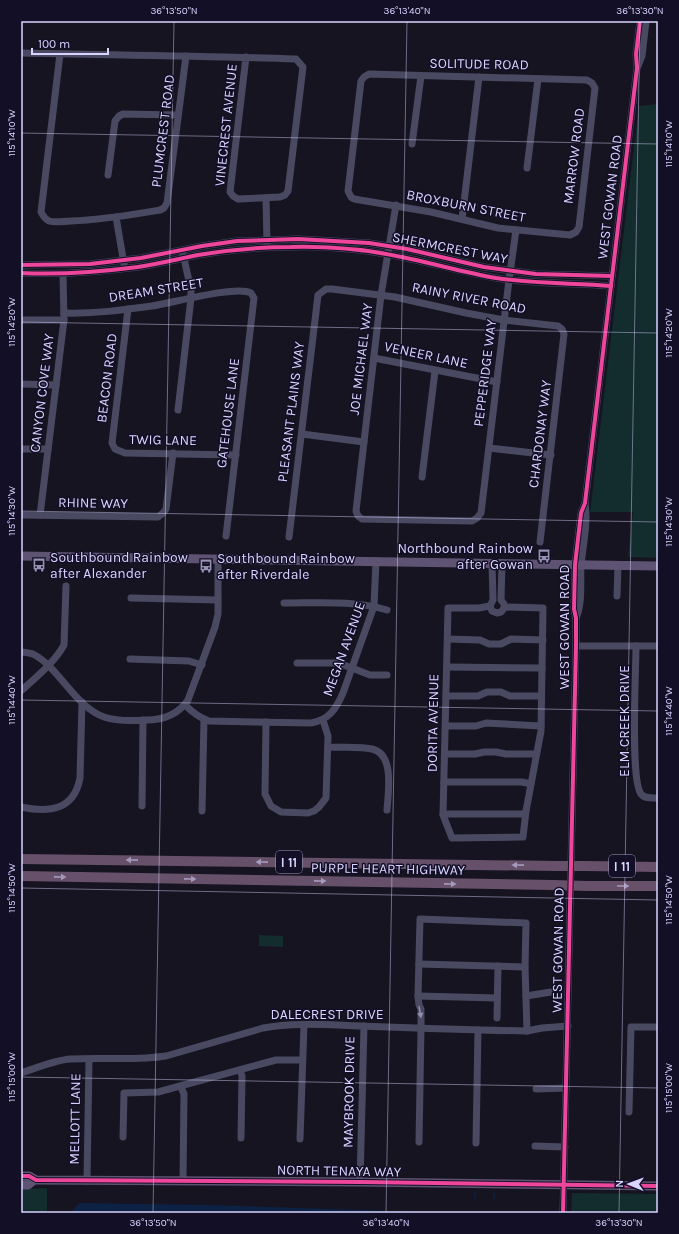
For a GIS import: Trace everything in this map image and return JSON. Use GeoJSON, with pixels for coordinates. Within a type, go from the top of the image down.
{"type":"FeatureCollection","features":[{"type":"Feature","properties":{"kind":"highway","name":"PURPLE HEART HIGHWAY"},"geometry":{"type":"LineString","coordinates":[[21,859],[658,867]]}},
{"type":"Feature","properties":{"kind":"highway","name":"PURPLE HEART HIGHWAY"},"geometry":{"type":"LineString","coordinates":[[21,876],[658,886]]}},
{"type":"Feature","properties":{"kind":"main road"},"geometry":{"type":"LineString","coordinates":[[21,556],[658,566]]}},
{"type":"Feature","properties":{"kind":"main road","name":"NORTH TENAYA WAY"},"geometry":{"type":"LineString","coordinates":[[21,1176],[29,1176],[34,1180],[87,1181],[360,1182],[658,1186]]}},
{"type":"Feature","properties":{"kind":"main road","name":"NORTH TENAYA WAY"},"geometry":{"type":"LineString","coordinates":[[21,1185],[28,1185],[34,1180]]}},
{"type":"Feature","properties":{"kind":"street","name":"WEST GOWAN ROAD"},"geometry":{"type":"LineString","coordinates":[[563,1213],[576,646],[576,618],[574,610],[581,513],[585,503],[637,68],[636,54],[640,21]]}},
{"type":"Feature","properties":{"kind":"street","name":"WEST GOWAN ROAD"},"geometry":{"type":"LineString","coordinates":[[637,68],[642,56],[646,21]]}},
{"type":"Feature","properties":{"kind":"street"},"geometry":{"type":"LineString","coordinates":[[21,52],[246,57],[296,59],[300,62],[304,67],[288,191],[285,195],[280,197],[266,198],[267,248]]}},
{"type":"Feature","properties":{"kind":"street"},"geometry":{"type":"LineString","coordinates":[[60,54],[41,212],[49,221],[55,222],[116,217],[125,269]]}},
{"type":"Feature","properties":{"kind":"street","name":"PLUMCREST ROAD"},"geometry":{"type":"LineString","coordinates":[[116,217],[160,210],[164,208],[167,203],[186,56]]}},
{"type":"Feature","properties":{"kind":"street","name":"VINECREST AVENUE"},"geometry":{"type":"LineString","coordinates":[[246,57],[230,192],[232,196],[238,199],[266,198]]}},
{"type":"Feature","properties":{"kind":"street","name":"SOLITUDE ROAD"},"geometry":{"type":"LineString","coordinates":[[351,197],[348,191],[361,82],[364,77],[369,74],[587,80],[592,84]]}},
{"type":"Feature","properties":{"kind":"street"},"geometry":{"type":"LineString","coordinates":[[412,144],[421,76]]}},
{"type":"Feature","properties":{"kind":"street"},"geometry":{"type":"LineString","coordinates":[[462,220],[479,77]]}},
{"type":"Feature","properties":{"kind":"street"},"geometry":{"type":"LineString","coordinates":[[527,168],[538,79]]}},
{"type":"Feature","properties":{"kind":"street","name":"MARROW ROAD"},"geometry":{"type":"LineString","coordinates":[[576,232],[579,227],[595,88],[592,84]]}},
{"type":"Feature","properties":{"kind":"street"},"geometry":{"type":"LineString","coordinates":[[108,175],[115,121],[119,116],[123,114],[178,116]]}},
{"type":"Feature","properties":{"kind":"street","name":"BROXBURN STREET"},"geometry":{"type":"LineString","coordinates":[[351,197],[354,199],[396,205],[462,220],[516,230],[570,235],[576,232]]}},
{"type":"Feature","properties":{"kind":"street","name":"JOE MICHAEL WAY"},"geometry":{"type":"LineString","coordinates":[[396,205],[381,294],[356,511],[358,516],[362,519],[369,520],[472,521],[477,518]]}},
{"type":"Feature","properties":{"kind":"street","name":"PEPPERIDGE WAY"},"geometry":{"type":"LineString","coordinates":[[477,518],[481,513],[516,230]]}},
{"type":"Feature","properties":{"kind":"street","name":"SHERMCREST WAY"},"geometry":{"type":"LineString","coordinates":[[21,265],[74,265],[123,260],[221,243],[267,239],[333,240],[388,246],[510,271],[565,276],[612,276]]}},
{"type":"Feature","properties":{"kind":"street","name":"SHERMCREST WAY"},"geometry":{"type":"LineString","coordinates":[[21,274],[63,274],[125,269],[230,251],[267,248],[326,248],[387,254],[509,280],[535,283],[611,286]]}},
{"type":"Feature","properties":{"kind":"street"},"geometry":{"type":"LineString","coordinates":[[178,410],[191,298],[191,290],[182,250]]}},
{"type":"Feature","properties":{"kind":"street","name":"CANYON COVE WAY"},"geometry":{"type":"LineString","coordinates":[[40,515],[64,317],[63,274]]}},
{"type":"Feature","properties":{"kind":"street","name":"RAINY RIVER ROAD"},"geometry":{"type":"LineString","coordinates":[[322,291],[332,288],[381,294],[466,313],[504,320],[558,326],[562,329]]}},
{"type":"Feature","properties":{"kind":"street","name":"DREAM STREET"},"geometry":{"type":"LineString","coordinates":[[21,320],[64,317],[153,306],[242,290],[251,293]]}},
{"type":"Feature","properties":{"kind":"street","name":"PLEASANT PLAINS WAY"},"geometry":{"type":"LineString","coordinates":[[289,537],[318,295],[322,291]]}},
{"type":"Feature","properties":{"kind":"street","name":"GATEHOUSE LANE"},"geometry":{"type":"LineString","coordinates":[[226,536],[254,298],[251,293]]}},
{"type":"Feature","properties":{"kind":"street","name":"BEACON ROAD"},"geometry":{"type":"LineString","coordinates":[[114,449],[112,443],[128,309]]}},
{"type":"Feature","properties":{"kind":"street","name":"CHARDONAY WAY"},"geometry":{"type":"LineString","coordinates":[[540,542],[564,334],[562,329]]}},
{"type":"Feature","properties":{"kind":"street","name":"VENEER LANE"},"geometry":{"type":"LineString","coordinates":[[374,358],[497,382]]}},
{"type":"Feature","properties":{"kind":"street"},"geometry":{"type":"LineString","coordinates":[[422,477],[435,371]]}},
{"type":"Feature","properties":{"kind":"street"},"geometry":{"type":"LineString","coordinates":[[21,384],[56,385]]}},
{"type":"Feature","properties":{"kind":"street"},"geometry":{"type":"LineString","coordinates":[[302,434],[364,442]]}},
{"type":"Feature","properties":{"kind":"street"},"geometry":{"type":"LineString","coordinates":[[489,448],[551,455]]}},
{"type":"Feature","properties":{"kind":"street"},"geometry":{"type":"LineString","coordinates":[[21,449],[48,449]]}},
{"type":"Feature","properties":{"kind":"street","name":"TWIG LANE"},"geometry":{"type":"LineString","coordinates":[[114,449],[125,453],[236,455]]}},
{"type":"Feature","properties":{"kind":"street","name":"RHINE WAY"},"geometry":{"type":"LineString","coordinates":[[21,515],[158,517],[163,514],[166,509],[173,453]]}},
{"type":"Feature","properties":{"kind":"street"},"geometry":{"type":"LineString","coordinates":[[21,652],[33,654],[47,665],[91,710],[104,717],[124,720],[158,720],[171,716],[185,706],[188,700],[215,627],[218,600],[218,559]]}},
{"type":"Feature","properties":{"kind":"street","name":"MEGAN AVENUE"},"geometry":{"type":"LineString","coordinates":[[323,720],[334,711],[337,705],[374,606],[376,561]]}},
{"type":"Feature","properties":{"kind":"street"},"geometry":{"type":"LineString","coordinates":[[492,563],[493,600],[490,606],[492,611],[497,613],[501,612],[505,607]]}},
{"type":"Feature","properties":{"kind":"street"},"geometry":{"type":"LineString","coordinates":[[502,563],[501,600],[505,607]]}},
{"type":"Feature","properties":{"kind":"street"},"geometry":{"type":"LineString","coordinates":[[617,596],[618,566]]}},
{"type":"Feature","properties":{"kind":"street"},"geometry":{"type":"LineString","coordinates":[[21,691],[59,653],[64,645],[66,586]]}},
{"type":"Feature","properties":{"kind":"street"},"geometry":{"type":"LineString","coordinates":[[131,598],[218,600]]}},
{"type":"Feature","properties":{"kind":"street"},"geometry":{"type":"LineString","coordinates":[[284,602],[356,603],[368,607],[374,606],[388,610]]}},
{"type":"Feature","properties":{"kind":"street","name":"DORITA AVENUE"},"geometry":{"type":"LineString","coordinates":[[490,606],[479,608],[448,608],[443,814],[452,838],[523,837],[525,814]]}},
{"type":"Feature","properties":{"kind":"street"},"geometry":{"type":"LineString","coordinates":[[443,814],[525,814],[541,726],[543,608],[505,607]]}},
{"type":"Feature","properties":{"kind":"street"},"geometry":{"type":"LineString","coordinates":[[448,639],[480,640],[489,644],[501,644],[511,639],[543,640]]}},
{"type":"Feature","properties":{"kind":"street"},"geometry":{"type":"LineString","coordinates":[[576,646],[658,646]]}},
{"type":"Feature","properties":{"kind":"street","name":"ELM CREEK DRIVE"},"geometry":{"type":"LineString","coordinates":[[636,646],[634,764],[638,788],[642,795],[647,798],[658,798]]}},
{"type":"Feature","properties":{"kind":"street"},"geometry":{"type":"LineString","coordinates":[[130,659],[189,661],[202,665]]}},
{"type":"Feature","properties":{"kind":"street"},"geometry":{"type":"LineString","coordinates":[[297,663],[334,663],[370,675],[387,675]]}},
{"type":"Feature","properties":{"kind":"street"},"geometry":{"type":"LineString","coordinates":[[447,667],[542,668]]}},
{"type":"Feature","properties":{"kind":"street"},"geometry":{"type":"LineString","coordinates":[[446,696],[478,696],[487,692],[501,692],[510,696],[541,696]]}},
{"type":"Feature","properties":{"kind":"street"},"geometry":{"type":"LineString","coordinates":[[21,807],[29,809],[57,808],[72,799],[78,787],[80,778],[82,702]]}},
{"type":"Feature","properties":{"kind":"street"},"geometry":{"type":"LineString","coordinates":[[185,706],[209,721],[266,722],[311,723],[323,720],[328,736],[326,798],[314,811],[308,813],[281,812],[271,806],[265,794],[266,722]]}},
{"type":"Feature","properties":{"kind":"street"},"geometry":{"type":"LineString","coordinates":[[202,811],[204,719]]}},
{"type":"Feature","properties":{"kind":"street"},"geometry":{"type":"LineString","coordinates":[[142,806],[143,720]]}},
{"type":"Feature","properties":{"kind":"street"},"geometry":{"type":"LineString","coordinates":[[446,726],[476,726],[486,723],[541,726]]}},
{"type":"Feature","properties":{"kind":"street"},"geometry":{"type":"LineString","coordinates":[[328,748],[370,749],[380,754],[387,764],[387,810]]}},
{"type":"Feature","properties":{"kind":"street"},"geometry":{"type":"LineString","coordinates":[[445,754],[496,752],[506,754],[536,754]]}},
{"type":"Feature","properties":{"kind":"street"},"geometry":{"type":"LineString","coordinates":[[444,782],[522,782],[531,784]]}},
{"type":"Feature","properties":{"kind":"street"},"geometry":{"type":"LineString","coordinates":[[419,1142],[421,1009],[418,996],[420,919],[526,923],[525,967],[527,1031]]}},
{"type":"Feature","properties":{"kind":"street"},"geometry":{"type":"LineString","coordinates":[[419,964],[525,967]]}},
{"type":"Feature","properties":{"kind":"street"},"geometry":{"type":"LineString","coordinates":[[497,1018],[498,966]]}},
{"type":"Feature","properties":{"kind":"street"},"geometry":{"type":"LineString","coordinates":[[526,996],[551,992]]}},
{"type":"Feature","properties":{"kind":"street"},"geometry":{"type":"LineString","coordinates":[[418,996],[497,998]]}},
{"type":"Feature","properties":{"kind":"street"},"geometry":{"type":"LineString","coordinates":[[300,1138],[304,1025]]}},
{"type":"Feature","properties":{"kind":"street","name":"DALECREST DRIVE"},"geometry":{"type":"LineString","coordinates":[[21,1074],[70,1058],[154,1058],[166,1056],[263,1028],[277,1026],[364,1026],[527,1031],[568,1026]]}},
{"type":"Feature","properties":{"kind":"street","name":"MAYBROOK DRIVE"},"geometry":{"type":"LineString","coordinates":[[360,1182],[364,1026]]}},
{"type":"Feature","properties":{"kind":"street"},"geometry":{"type":"LineString","coordinates":[[629,1112],[631,1027],[658,1027]]}},
{"type":"Feature","properties":{"kind":"street"},"geometry":{"type":"LineString","coordinates":[[476,1143],[478,1030]]}},
{"type":"Feature","properties":{"kind":"street","name":"MELLOTT LANE"},"geometry":{"type":"LineString","coordinates":[[87,1181],[89,1059]]}},
{"type":"Feature","properties":{"kind":"street"},"geometry":{"type":"LineString","coordinates":[[123,1137],[124,1093],[158,1092],[276,1060],[302,1060]]}},
{"type":"Feature","properties":{"kind":"street"},"geometry":{"type":"LineString","coordinates":[[240,1070],[242,1076],[241,1138]]}},
{"type":"Feature","properties":{"kind":"street"},"geometry":{"type":"LineString","coordinates":[[181,1087],[184,1094],[183,1181]]}},
{"type":"Feature","properties":{"kind":"street"},"geometry":{"type":"LineString","coordinates":[[536,1089],[566,1088]]}},
{"type":"Feature","properties":{"kind":"street"},"geometry":{"type":"LineString","coordinates":[[535,1146],[565,1147]]}},
{"type":"Feature","properties":{"kind":"green space"},"geometry":{"type":"Polygon","coordinates":[[[658,104],[658,558],[628,557],[633,512],[590,512],[639,106],[658,104]]]}},
{"type":"Feature","properties":{"kind":"green space"},"geometry":{"type":"Polygon","coordinates":[[[259,935],[283,936],[283,947],[259,946],[259,935]]]}},
{"type":"Feature","properties":{"kind":"green space"},"geometry":{"type":"Polygon","coordinates":[[[47,1188],[47,1213],[21,1213],[21,1189],[47,1188]]]}},
{"type":"Feature","properties":{"kind":"green space"},"geometry":{"type":"Polygon","coordinates":[[[572,1193],[658,1194],[658,1213],[571,1213],[572,1193]]]}},
{"type":"Feature","properties":{"kind":"water"},"geometry":{"type":"Polygon","coordinates":[[[80,1203],[209,1205],[450,1213],[70,1213],[80,1203]]]}},
{"type":"Feature","properties":{"kind":"waterway"},"geometry":{"type":"LineString","coordinates":[[475,1192],[475,1198]]}},
{"type":"Feature","properties":{"kind":"waterway"},"geometry":{"type":"LineString","coordinates":[[494,1193],[494,1199]]}},
{"type":"Feature","properties":{"kind":"cycle path"},"geometry":{"type":"LineString","coordinates":[[563,1213],[576,646],[576,618],[574,609],[575,565],[581,513],[585,503],[637,68],[636,54],[640,21]]}},
{"type":"Feature","properties":{"kind":"cycle path"},"geometry":{"type":"LineString","coordinates":[[21,265],[90,264],[141,258],[237,241],[298,239],[369,243],[407,249],[484,267],[536,274],[612,276]]}},
{"type":"Feature","properties":{"kind":"cycle path"},"geometry":{"type":"LineString","coordinates":[[21,273],[50,274],[94,272],[138,267],[232,250],[279,247],[321,247],[381,253],[474,274],[510,280],[611,286]]}},
{"type":"Feature","properties":{"kind":"cycle path"},"geometry":{"type":"LineString","coordinates":[[21,1176],[29,1176],[36,1180],[658,1186]]}},
{"type":"Feature","properties":{"kind":"place","name":"Northbound Rainbow after Gowan"},"geometry":{"type":"Point","coordinates":[544,556]}},
{"type":"Feature","properties":{"kind":"place","name":"Southbound Rainbow after Alexander"},"geometry":{"type":"Point","coordinates":[39,565]}},
{"type":"Feature","properties":{"kind":"place","name":"Southbound Rainbow after Riverdale"},"geometry":{"type":"Point","coordinates":[206,566]}}]}
